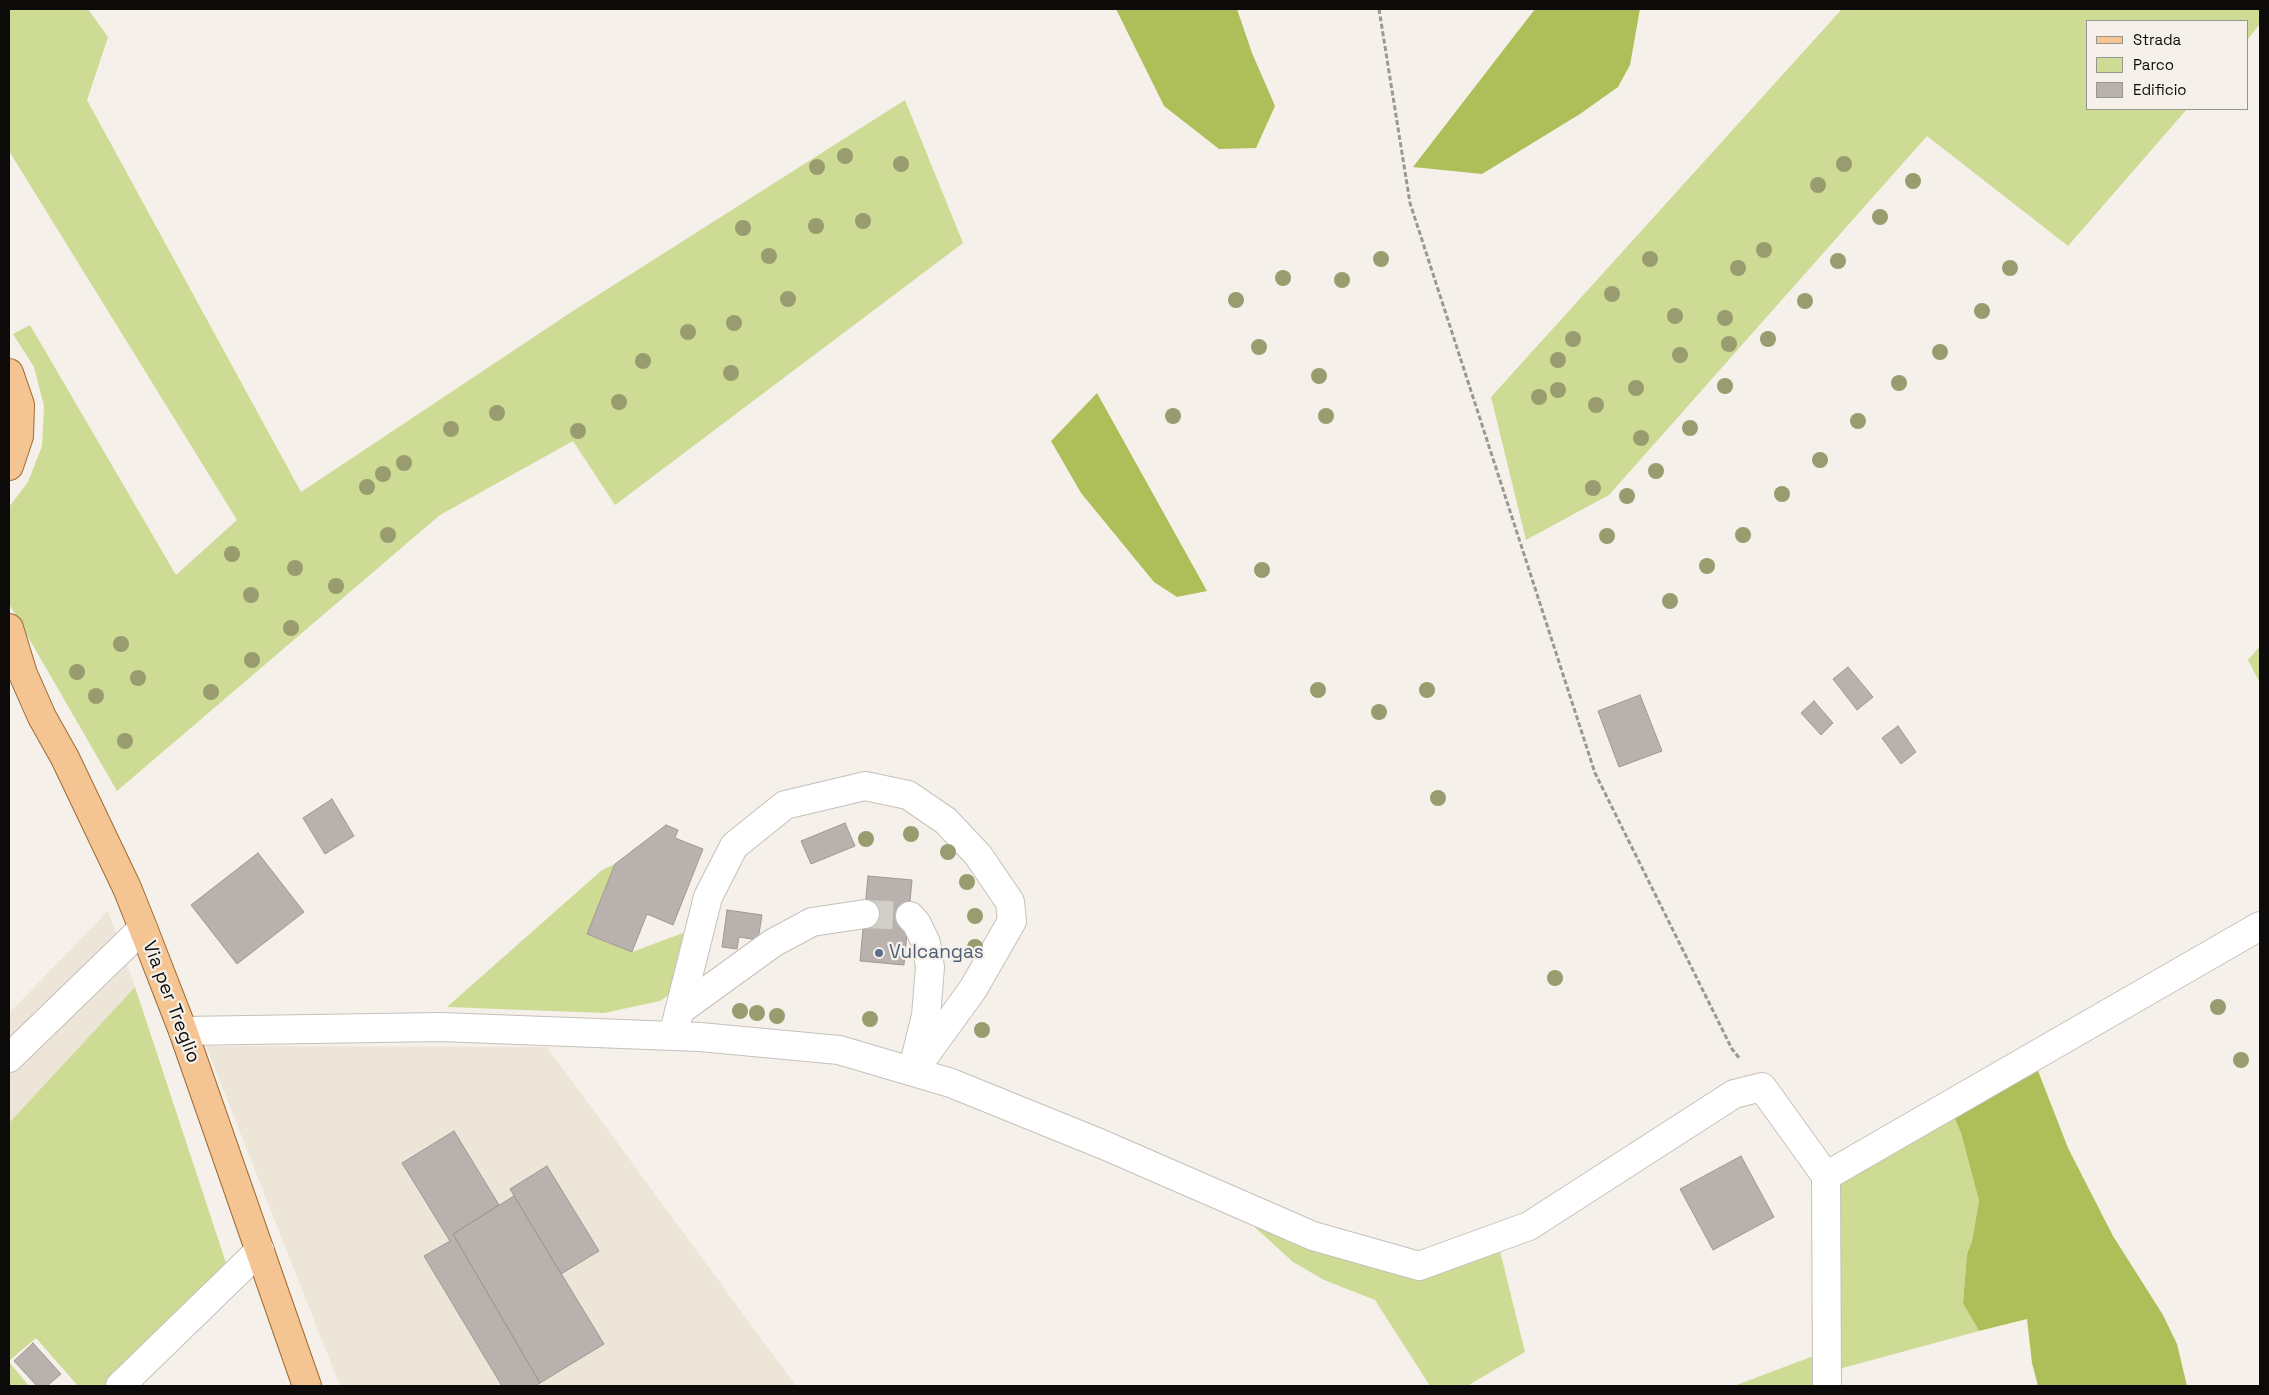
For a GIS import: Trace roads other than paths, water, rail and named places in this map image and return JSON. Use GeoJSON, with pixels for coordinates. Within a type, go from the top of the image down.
{"type":"FeatureCollection","features":[{"type":"Feature","properties":{"kind":"main road"},"geometry":{"type":"LineString","coordinates":[[9,373],[20,405],[19,436],[9,466]]}},
{"type":"Feature","properties":{"kind":"main road","name":"Via per Treglio"},"geometry":{"type":"LineString","coordinates":[[9,628],[23,674],[42,717],[74,775],[127,888],[143,928],[183,1031],[307,1386]]}},
{"type":"Feature","properties":{"kind":"street"},"geometry":{"type":"LineString","coordinates":[[676,1023],[708,898],[734,846],[785,805],[865,786],[908,795],[946,821],[978,855],[1010,902],[1012,921],[973,989],[913,1072]]}},
{"type":"Feature","properties":{"kind":"street"},"geometry":{"type":"LineString","coordinates":[[676,1023],[765,948],[812,922],[865,914]]}},
{"type":"Feature","properties":{"kind":"street"},"geometry":{"type":"LineString","coordinates":[[910,916],[917,924],[926,943],[930,967],[926,1016],[913,1072]]}},
{"type":"Feature","properties":{"kind":"street"},"geometry":{"type":"LineString","coordinates":[[1826,1176],[2260,926]]}},
{"type":"Feature","properties":{"kind":"street"},"geometry":{"type":"LineString","coordinates":[[9,1058],[143,928]]}},
{"type":"Feature","properties":{"kind":"street"},"geometry":{"type":"LineString","coordinates":[[183,1031],[676,1023],[839,1050],[951,1083],[1104,1145],[1313,1236],[1419,1266],[1529,1226],[1734,1094],[1762,1087],[1826,1176],[1827,1386]]}},
{"type":"Feature","properties":{"kind":"street"},"geometry":{"type":"LineString","coordinates":[[120,1386],[260,1250]]}},
{"type":"Feature","properties":{"kind":"tunnel"},"geometry":{"type":"LineString","coordinates":[[865,914],[910,916]]}},
{"type":"Feature","properties":{"kind":"place","name":"Vulcangas"},"geometry":{"type":"Point","coordinates":[879,953]}}]}
